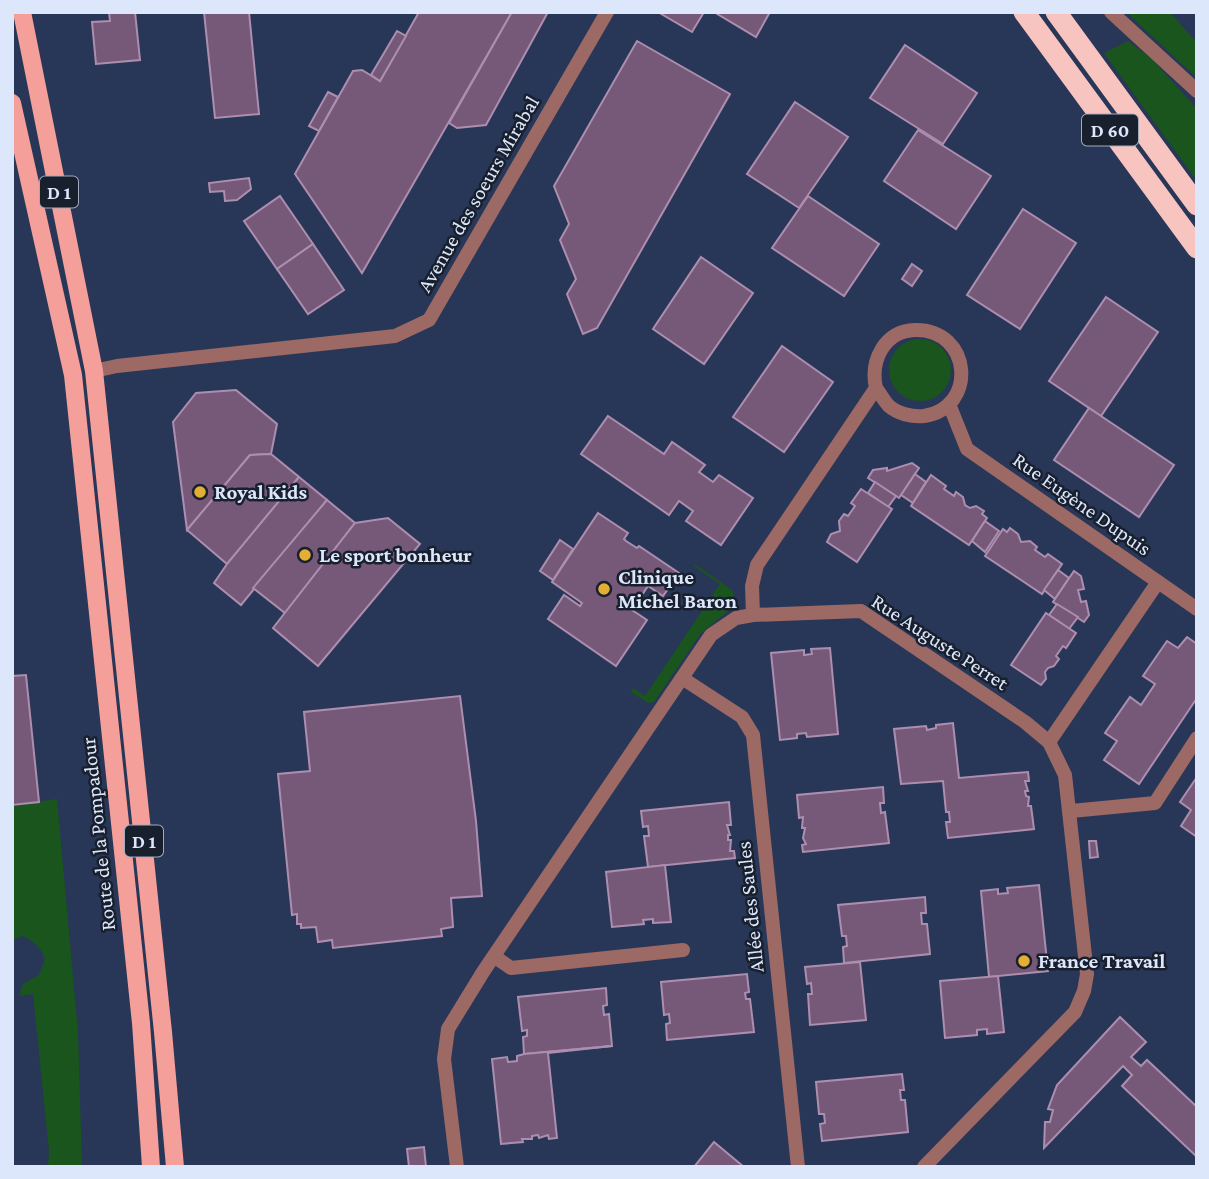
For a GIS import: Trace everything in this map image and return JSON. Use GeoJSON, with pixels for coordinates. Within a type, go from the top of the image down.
{"type":"FeatureCollection","features":[{"type":"Feature","properties":{"kind":"highway","name":"D 60"},"geometry":{"type":"LineString","coordinates":[[1024,12],[1197,248]]}},
{"type":"Feature","properties":{"kind":"highway","name":"D 60"},"geometry":{"type":"LineString","coordinates":[[1056,12],[1197,205]]}},
{"type":"Feature","properties":{"kind":"main road","name":"D 1"},"geometry":{"type":"LineString","coordinates":[[22,12],[94,371],[161,1006],[175,1167]]}},
{"type":"Feature","properties":{"kind":"main road","name":"Route de la Pompadour"},"geometry":{"type":"LineString","coordinates":[[12,103],[73,375],[141,1023],[151,1167]]}},
{"type":"Feature","properties":{"kind":"street","name":"Avenue des soeurs Mirabal"},"geometry":{"type":"LineString","coordinates":[[94,371],[117,366],[395,336],[429,320],[607,12]]}},
{"type":"Feature","properties":{"kind":"street"},"geometry":{"type":"LineString","coordinates":[[1111,12],[1197,91]]}},
{"type":"Feature","properties":{"kind":"street"},"geometry":{"type":"LineString","coordinates":[[906,330],[928,330],[939,334],[951,344],[962,368],[957,392],[949,404],[933,414],[916,417],[902,414],[889,406],[876,388],[875,365],[880,349],[892,337],[906,330]]}},
{"type":"Feature","properties":{"kind":"street"},"geometry":{"type":"LineString","coordinates":[[753,615],[752,586],[757,565],[876,388]]}},
{"type":"Feature","properties":{"kind":"street","name":"Rue Eugène Dupuis"},"geometry":{"type":"LineString","coordinates":[[949,404],[967,449],[1158,582],[1049,742]]}},
{"type":"Feature","properties":{"kind":"street"},"geometry":{"type":"LineString","coordinates":[[1158,582],[1197,609]]}},
{"type":"Feature","properties":{"kind":"street","name":"Rue Auguste Perret"},"geometry":{"type":"LineString","coordinates":[[457,1167],[444,1059],[449,1029],[711,635],[737,618],[753,615],[861,611],[1025,722],[1049,742],[1066,775],[1071,811],[1087,974],[1084,991],[1075,1012],[924,1167]]}},
{"type":"Feature","properties":{"kind":"street","name":"Allée des Saules"},"geometry":{"type":"LineString","coordinates":[[682,678],[741,717],[753,735],[798,1167]]}},
{"type":"Feature","properties":{"kind":"street"},"geometry":{"type":"LineString","coordinates":[[1071,811],[1155,803],[1197,738]]}},
{"type":"Feature","properties":{"kind":"street"},"geometry":{"type":"LineString","coordinates":[[495,957],[511,968],[683,950]]}},
{"type":"Feature","properties":{"kind":"green space"},"geometry":{"type":"Polygon","coordinates":[[[1126,12],[1170,12],[1197,43],[1197,78],[1126,12]]]}},
{"type":"Feature","properties":{"kind":"green space"},"geometry":{"type":"Polygon","coordinates":[[[1128,41],[1151,58],[1197,109],[1197,181],[1104,53],[1128,41]]]}},
{"type":"Feature","properties":{"kind":"green space"},"geometry":{"type":"Polygon","coordinates":[[[920,339],[942,348],[951,370],[942,392],[920,401],[898,392],[889,370],[898,348],[920,339]]]}},
{"type":"Feature","properties":{"kind":"green space"},"geometry":{"type":"Polygon","coordinates":[[[695,564],[732,590],[737,604],[701,633],[654,702],[648,703],[631,692],[633,688],[645,696],[720,584],[694,566],[695,564]]]}},
{"type":"Feature","properties":{"kind":"green space"},"geometry":{"type":"Polygon","coordinates":[[[57,799],[78,1032],[82,1167],[48,1167],[49,1151],[33,994],[19,996],[23,984],[39,975],[45,959],[37,945],[27,938],[23,936],[12,940],[12,805],[57,799]]]}},
{"type":"Feature","properties":{"kind":"building"},"geometry":{"type":"Polygon","coordinates":[[[109,12],[135,12],[140,60],[96,64],[92,22],[110,21],[109,12]]]}},
{"type":"Feature","properties":{"kind":"building"},"geometry":{"type":"Polygon","coordinates":[[[204,12],[249,12],[259,114],[215,118],[204,12]]]}},
{"type":"Feature","properties":{"kind":"building"},"geometry":{"type":"Polygon","coordinates":[[[419,12],[512,12],[362,273],[295,174],[353,71],[362,70],[380,81],[419,12]]]}},
{"type":"Feature","properties":{"kind":"building"},"geometry":{"type":"Polygon","coordinates":[[[512,12],[548,12],[486,125],[457,128],[449,123],[512,12]]]}},
{"type":"Feature","properties":{"kind":"building"},"geometry":{"type":"Polygon","coordinates":[[[658,12],[704,12],[692,32],[658,12]]]}},
{"type":"Feature","properties":{"kind":"building"},"geometry":{"type":"Polygon","coordinates":[[[714,12],[770,12],[756,37],[714,12]]]}},
{"type":"Feature","properties":{"kind":"building"},"geometry":{"type":"Polygon","coordinates":[[[397,31],[406,36],[380,81],[371,75],[397,31]]]}},
{"type":"Feature","properties":{"kind":"building"},"geometry":{"type":"Polygon","coordinates":[[[637,41],[730,94],[597,328],[583,334],[567,294],[576,279],[560,240],[569,224],[554,186],[637,41]]]}},
{"type":"Feature","properties":{"kind":"building"},"geometry":{"type":"Polygon","coordinates":[[[905,45],[977,93],[943,144],[870,98],[905,45]]]}},
{"type":"Feature","properties":{"kind":"building"},"geometry":{"type":"Polygon","coordinates":[[[328,92],[338,97],[319,131],[309,126],[328,92]]]}},
{"type":"Feature","properties":{"kind":"building"},"geometry":{"type":"Polygon","coordinates":[[[795,102],[848,137],[799,208],[747,174],[795,102]]]}},
{"type":"Feature","properties":{"kind":"building"},"geometry":{"type":"Polygon","coordinates":[[[918,130],[991,176],[956,229],[884,181],[918,130]]]}},
{"type":"Feature","properties":{"kind":"building"},"geometry":{"type":"Polygon","coordinates":[[[249,178],[251,189],[237,200],[225,201],[224,191],[210,192],[209,183],[249,178]]]}},
{"type":"Feature","properties":{"kind":"building"},"geometry":{"type":"Polygon","coordinates":[[[280,196],[313,244],[277,269],[244,221],[280,196]]]}},
{"type":"Feature","properties":{"kind":"building"},"geometry":{"type":"Polygon","coordinates":[[[808,196],[879,244],[844,296],[772,248],[808,196]]]}},
{"type":"Feature","properties":{"kind":"building"},"geometry":{"type":"Polygon","coordinates":[[[1023,209],[1076,243],[1020,329],[967,295],[1023,209]]]}},
{"type":"Feature","properties":{"kind":"building"},"geometry":{"type":"Polygon","coordinates":[[[313,244],[344,290],[308,314],[277,269],[313,244]]]}},
{"type":"Feature","properties":{"kind":"building"},"geometry":{"type":"Polygon","coordinates":[[[701,257],[753,293],[704,364],[653,329],[701,257]]]}},
{"type":"Feature","properties":{"kind":"building"},"geometry":{"type":"Polygon","coordinates":[[[912,264],[922,271],[912,286],[902,279],[912,264]]]}},
{"type":"Feature","properties":{"kind":"building"},"geometry":{"type":"Polygon","coordinates":[[[1106,297],[1158,332],[1101,416],[1049,381],[1106,297]]]}},
{"type":"Feature","properties":{"kind":"building"},"geometry":{"type":"Polygon","coordinates":[[[782,346],[833,382],[784,452],[733,417],[782,346]]]}},
{"type":"Feature","properties":{"kind":"building","name":"Royal Kids"},"geometry":{"type":"Polygon","coordinates":[[[236,390],[277,424],[271,454],[250,455],[187,530],[173,422],[196,393],[236,390]]]}},
{"type":"Feature","properties":{"kind":"building"},"geometry":{"type":"Polygon","coordinates":[[[1089,408],[1174,465],[1139,517],[1054,460],[1089,408]]]}},
{"type":"Feature","properties":{"kind":"building"},"geometry":{"type":"Polygon","coordinates":[[[608,416],[664,454],[672,442],[705,465],[699,472],[713,482],[719,475],[753,498],[721,545],[686,521],[693,511],[679,501],[669,515],[581,454],[608,416]]]}},
{"type":"Feature","properties":{"kind":"building"},"geometry":{"type":"Polygon","coordinates":[[[271,454],[299,477],[227,564],[187,530],[250,455],[271,454]]]}},
{"type":"Feature","properties":{"kind":"building"},"geometry":{"type":"Polygon","coordinates":[[[912,463],[919,468],[899,498],[868,478],[873,470],[887,468],[887,471],[912,463]]]}},
{"type":"Feature","properties":{"kind":"building"},"geometry":{"type":"Polygon","coordinates":[[[915,474],[926,482],[913,503],[901,495],[915,474]]]}},
{"type":"Feature","properties":{"kind":"building"},"geometry":{"type":"Polygon","coordinates":[[[931,475],[954,496],[956,492],[963,497],[965,505],[970,508],[976,506],[984,511],[982,514],[987,518],[969,545],[911,506],[931,475]]]}},
{"type":"Feature","properties":{"kind":"building"},"geometry":{"type":"Polygon","coordinates":[[[299,477],[327,500],[241,605],[214,583],[299,477]]]}},
{"type":"Feature","properties":{"kind":"building"},"geometry":{"type":"Polygon","coordinates":[[[875,482],[896,496],[888,507],[868,493],[875,482]]]}},
{"type":"Feature","properties":{"kind":"building"},"geometry":{"type":"Polygon","coordinates":[[[861,489],[892,509],[857,562],[827,542],[831,534],[840,531],[839,521],[844,514],[848,516],[855,506],[851,503],[861,489]]]}},
{"type":"Feature","properties":{"kind":"building","name":"Le sport bonheur"},"geometry":{"type":"Polygon","coordinates":[[[327,500],[355,523],[285,613],[253,588],[327,500]]]}},
{"type":"Feature","properties":{"kind":"building","name":"Clinique Michel Baron"},"geometry":{"type":"Polygon","coordinates":[[[598,513],[628,533],[624,539],[626,541],[637,548],[639,546],[679,573],[663,596],[648,586],[632,610],[647,620],[616,666],[548,619],[564,595],[580,606],[582,603],[552,582],[598,513]]]}},
{"type":"Feature","properties":{"kind":"building"},"geometry":{"type":"Polygon","coordinates":[[[388,518],[420,544],[318,666],[273,628],[355,523],[388,518]]]}},
{"type":"Feature","properties":{"kind":"building"},"geometry":{"type":"Polygon","coordinates":[[[985,521],[999,531],[985,552],[972,541],[985,521]]]}},
{"type":"Feature","properties":{"kind":"building"},"geometry":{"type":"Polygon","coordinates":[[[1010,528],[1018,534],[1021,542],[1030,541],[1037,547],[1035,550],[1045,557],[1048,554],[1062,564],[1042,594],[985,556],[1003,529],[1007,532],[1010,528]]]}},
{"type":"Feature","properties":{"kind":"building"},"geometry":{"type":"Polygon","coordinates":[[[560,540],[573,549],[553,580],[540,571],[560,540]]]}},
{"type":"Feature","properties":{"kind":"building"},"geometry":{"type":"Polygon","coordinates":[[[1058,570],[1069,578],[1055,599],[1044,590],[1058,570]]]}},
{"type":"Feature","properties":{"kind":"building"},"geometry":{"type":"Polygon","coordinates":[[[1074,571],[1081,576],[1084,589],[1078,590],[1081,602],[1086,601],[1089,615],[1084,622],[1053,602],[1074,571]]]}},
{"type":"Feature","properties":{"kind":"building"},"geometry":{"type":"Polygon","coordinates":[[[1057,604],[1078,617],[1069,629],[1049,615],[1057,604]]]}},
{"type":"Feature","properties":{"kind":"building"},"geometry":{"type":"Polygon","coordinates":[[[1046,613],[1076,633],[1066,648],[1063,646],[1056,656],[1059,659],[1054,666],[1045,672],[1046,679],[1041,685],[1011,665],[1046,613]]]}},
{"type":"Feature","properties":{"kind":"building"},"geometry":{"type":"Polygon","coordinates":[[[1187,637],[1197,644],[1197,698],[1139,784],[1104,760],[1117,741],[1105,733],[1130,697],[1141,705],[1155,684],[1143,676],[1167,641],[1178,648],[1187,637]]]}},
{"type":"Feature","properties":{"kind":"building"},"geometry":{"type":"Polygon","coordinates":[[[830,648],[838,734],[807,737],[806,733],[797,734],[797,738],[780,740],[771,653],[804,650],[804,655],[812,654],[811,649],[830,648]]]}},
{"type":"Feature","properties":{"kind":"building"},"geometry":{"type":"Polygon","coordinates":[[[26,675],[39,802],[12,805],[12,676],[26,675]]]}},
{"type":"Feature","properties":{"kind":"building"},"geometry":{"type":"Polygon","coordinates":[[[460,696],[476,821],[482,896],[451,898],[453,927],[441,929],[442,936],[333,948],[332,940],[318,942],[316,927],[301,928],[301,924],[297,924],[297,914],[292,915],[278,774],[310,771],[304,712],[460,696]]]}},
{"type":"Feature","properties":{"kind":"building"},"geometry":{"type":"Polygon","coordinates":[[[953,723],[959,778],[1028,772],[1029,781],[1025,781],[1028,791],[1025,791],[1029,797],[1028,806],[1031,806],[1034,829],[948,838],[946,822],[950,822],[949,812],[946,812],[943,781],[901,784],[894,729],[926,726],[927,730],[936,728],[936,725],[953,723]]]}},
{"type":"Feature","properties":{"kind":"building"},"geometry":{"type":"Polygon","coordinates":[[[1197,777],[1197,837],[1181,826],[1191,810],[1180,802],[1197,777]]]}},
{"type":"Feature","properties":{"kind":"building"},"geometry":{"type":"Polygon","coordinates":[[[883,787],[884,803],[880,803],[881,813],[885,812],[889,843],[803,852],[802,845],[806,844],[803,838],[805,828],[802,828],[803,817],[799,818],[797,795],[883,787]]]}},
{"type":"Feature","properties":{"kind":"building"},"geometry":{"type":"Polygon","coordinates":[[[729,802],[731,825],[727,825],[730,835],[728,840],[731,840],[730,851],[734,851],[735,858],[648,867],[644,836],[649,836],[648,826],[643,827],[641,811],[729,802]]]}},
{"type":"Feature","properties":{"kind":"building"},"geometry":{"type":"Polygon","coordinates":[[[1089,841],[1096,841],[1098,857],[1090,858],[1089,841]]]}},
{"type":"Feature","properties":{"kind":"building"},"geometry":{"type":"Polygon","coordinates":[[[665,865],[671,922],[653,923],[653,919],[643,920],[644,924],[612,927],[606,872],[665,865]]]}},
{"type":"Feature","properties":{"kind":"building"},"geometry":{"type":"Polygon","coordinates":[[[1039,885],[1048,971],[989,977],[981,891],[998,889],[998,894],[1008,893],[1007,888],[1039,885]]]}},
{"type":"Feature","properties":{"kind":"building"},"geometry":{"type":"Polygon","coordinates":[[[925,897],[926,913],[921,913],[922,924],[927,924],[930,954],[844,963],[843,947],[847,946],[846,936],[842,936],[838,905],[925,897]]]}},
{"type":"Feature","properties":{"kind":"building"},"geometry":{"type":"Polygon","coordinates":[[[860,962],[866,1020],[810,1025],[808,994],[812,994],[811,983],[807,984],[805,967],[860,962]]]}},
{"type":"Feature","properties":{"kind":"building"},"geometry":{"type":"Polygon","coordinates":[[[747,974],[749,992],[745,993],[746,999],[750,999],[754,1032],[667,1040],[666,1024],[670,1023],[669,1014],[664,1015],[661,982],[747,974]]]}},
{"type":"Feature","properties":{"kind":"building"},"geometry":{"type":"Polygon","coordinates":[[[998,976],[1004,1032],[987,1034],[987,1029],[977,1030],[977,1035],[945,1038],[940,981],[998,976]]]}},
{"type":"Feature","properties":{"kind":"building"},"geometry":{"type":"Polygon","coordinates":[[[606,988],[607,1005],[603,1006],[604,1015],[609,1014],[612,1046],[524,1054],[523,1037],[527,1036],[527,1030],[522,1031],[518,997],[606,988]]]}},
{"type":"Feature","properties":{"kind":"building"},"geometry":{"type":"Polygon","coordinates":[[[1120,1017],[1146,1042],[1131,1057],[1141,1066],[1147,1060],[1197,1107],[1197,1157],[1122,1086],[1132,1075],[1123,1066],[1044,1148],[1045,1122],[1050,1122],[1053,1110],[1048,1109],[1057,1085],[1120,1017]]]}},
{"type":"Feature","properties":{"kind":"building"},"geometry":{"type":"Polygon","coordinates":[[[612,1046],[548,1053],[557,1138],[549,1139],[548,1135],[539,1138],[538,1135],[532,1136],[532,1139],[522,1139],[523,1142],[501,1144],[492,1059],[507,1057],[508,1062],[517,1061],[517,1056],[524,1054],[612,1046]]]}},
{"type":"Feature","properties":{"kind":"building"},"geometry":{"type":"Polygon","coordinates":[[[902,1074],[904,1090],[900,1090],[901,1100],[905,1100],[908,1132],[822,1141],[820,1124],[825,1123],[824,1114],[819,1114],[816,1082],[902,1074]]]}},
{"type":"Feature","properties":{"kind":"building"},"geometry":{"type":"Polygon","coordinates":[[[714,1142],[744,1167],[694,1167],[714,1142]]]}},
{"type":"Feature","properties":{"kind":"building"},"geometry":{"type":"Polygon","coordinates":[[[424,1147],[426,1167],[409,1167],[407,1149],[424,1147]]]}},
{"type":"Feature","properties":{"kind":"place","name":"Royal Kids"},"geometry":{"type":"Point","coordinates":[200,492]}},
{"type":"Feature","properties":{"kind":"place","name":"Le sport bonheur"},"geometry":{"type":"Point","coordinates":[305,555]}},
{"type":"Feature","properties":{"kind":"place","name":"Clinique Michel Baron"},"geometry":{"type":"Point","coordinates":[604,589]}},
{"type":"Feature","properties":{"kind":"place","name":"France Travail"},"geometry":{"type":"Point","coordinates":[1024,961]}}]}
